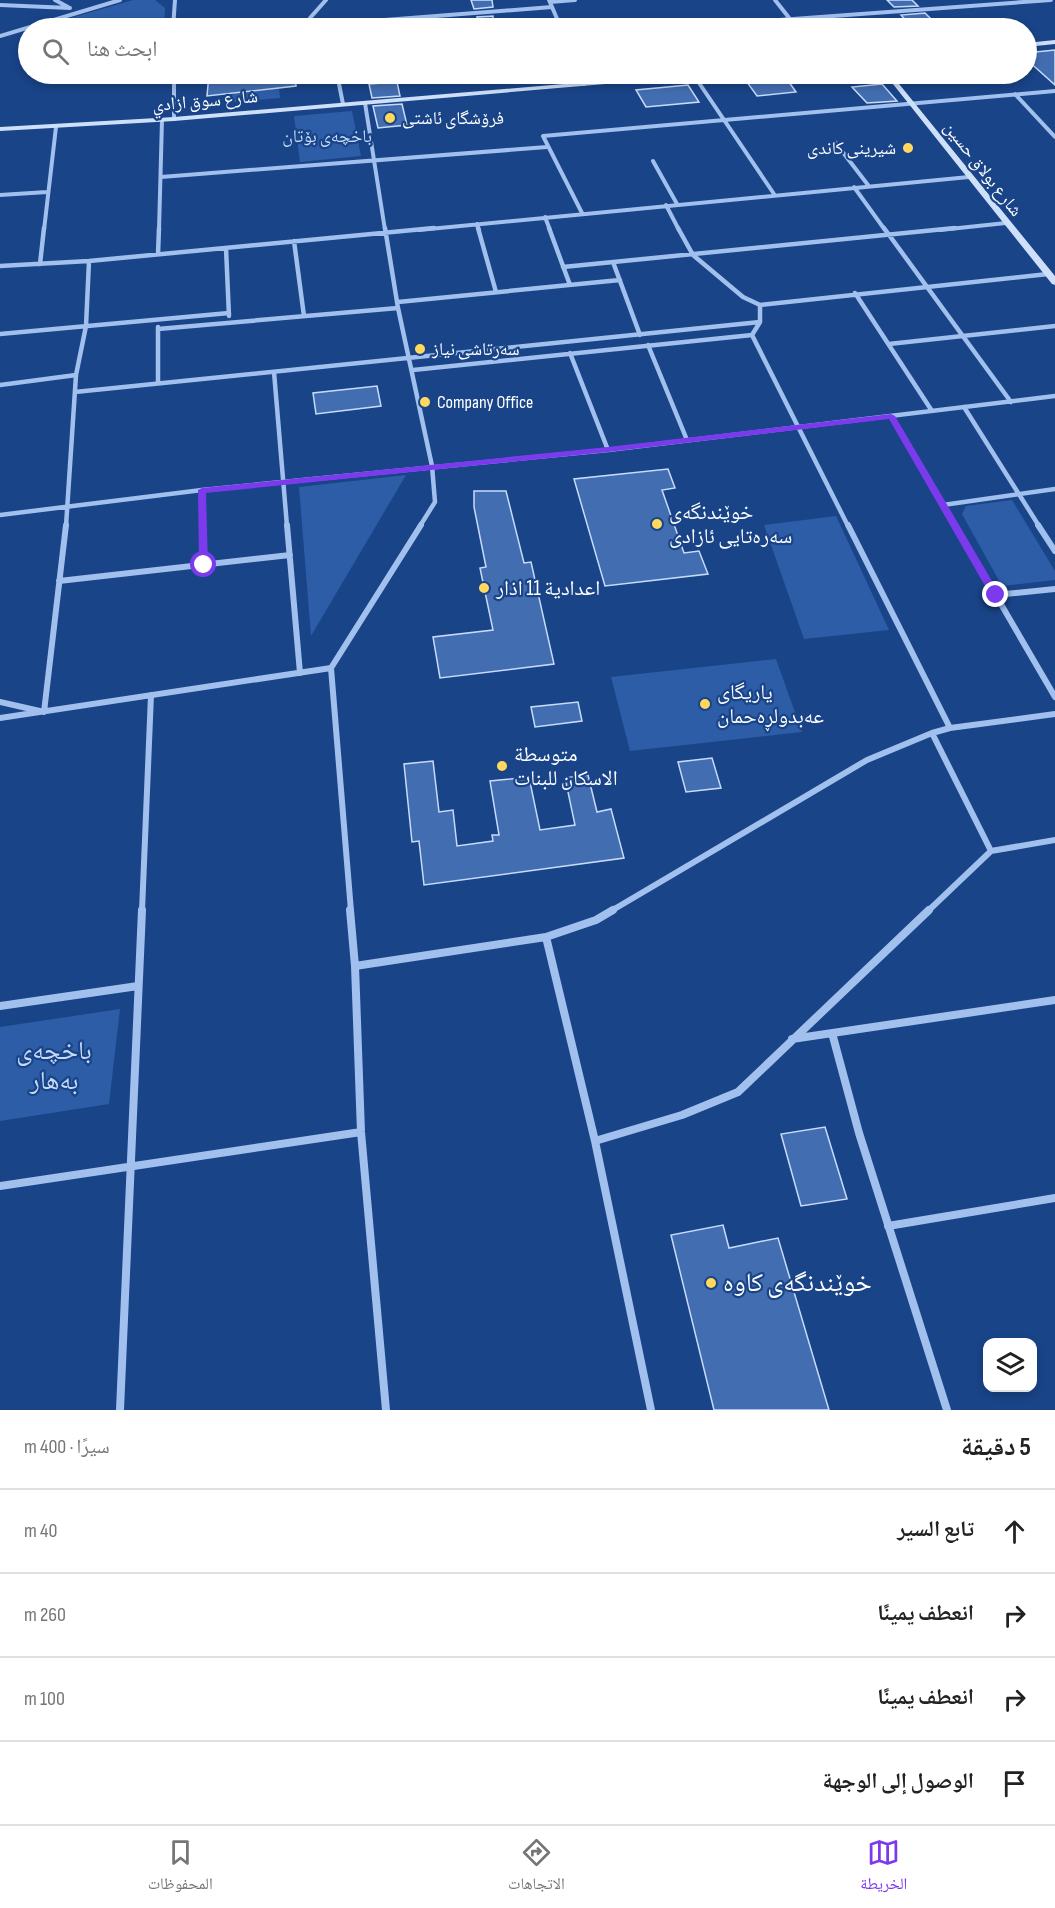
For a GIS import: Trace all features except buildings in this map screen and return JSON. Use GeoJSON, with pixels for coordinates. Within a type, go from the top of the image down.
{"type":"FeatureCollection","features":[{"type":"Feature","properties":{"kind":"street"},"geometry":{"type":"LineString","coordinates":[[29,0],[40,6]]}},
{"type":"Feature","properties":{"kind":"street"},"geometry":{"type":"LineString","coordinates":[[55,0],[79,12]]}},
{"type":"Feature","properties":{"kind":"street"},"geometry":{"type":"LineString","coordinates":[[59,18],[120,0]]}},
{"type":"Feature","properties":{"kind":"street"},"geometry":{"type":"LineString","coordinates":[[310,18],[326,0]]}},
{"type":"Feature","properties":{"kind":"street"},"geometry":{"type":"LineString","coordinates":[[557,18],[549,1],[575,0]]}},
{"type":"Feature","properties":{"kind":"street"},"geometry":{"type":"LineString","coordinates":[[775,0],[789,18]]}},
{"type":"Feature","properties":{"kind":"street"},"geometry":{"type":"LineString","coordinates":[[804,18],[1051,0]]}},
{"type":"Feature","properties":{"kind":"street"},"geometry":{"type":"LineString","coordinates":[[173,18],[174,1]]}},
{"type":"Feature","properties":{"kind":"street"},"geometry":{"type":"LineString","coordinates":[[0,4],[70,8]]}},
{"type":"Feature","properties":{"kind":"street"},"geometry":{"type":"LineString","coordinates":[[403,18],[552,7]]}},
{"type":"Feature","properties":{"kind":"street"},"geometry":{"type":"LineString","coordinates":[[0,36],[18,31]]}},
{"type":"Feature","properties":{"kind":"street"},"geometry":{"type":"LineString","coordinates":[[1037,44],[1055,42]]}},
{"type":"Feature","properties":{"kind":"street"},"geometry":{"type":"LineString","coordinates":[[174,84],[174,119]]}},
{"type":"Feature","properties":{"kind":"street"},"geometry":{"type":"LineString","coordinates":[[339,84],[343,104]]}},
{"type":"Feature","properties":{"kind":"street","name":"شارع سوق ازادي"},"geometry":{"type":"LineString","coordinates":[[0,129],[162,120],[584,84]]}},
{"type":"Feature","properties":{"kind":"street"},"geometry":{"type":"LineString","coordinates":[[700,84],[774,194]]}},
{"type":"Feature","properties":{"kind":"street","name":"شارع بولاق حسين"},"geometry":{"type":"LineString","coordinates":[[896,84],[1055,282]]}},
{"type":"Feature","properties":{"kind":"street"},"geometry":{"type":"LineString","coordinates":[[582,213],[543,136],[1055,91]]}},
{"type":"Feature","properties":{"kind":"street"},"geometry":{"type":"LineString","coordinates":[[1015,94],[1055,137]]}},
{"type":"Feature","properties":{"kind":"street"},"geometry":{"type":"LineString","coordinates":[[365,102],[388,232],[398,305],[432,466],[435,502],[331,668],[355,966],[361,1132],[386,1410]]}},
{"type":"Feature","properties":{"kind":"street"},"geometry":{"type":"LineString","coordinates":[[158,254],[162,120]]}},
{"type":"Feature","properties":{"kind":"street"},"geometry":{"type":"LineString","coordinates":[[40,264],[56,127]]}},
{"type":"Feature","properties":{"kind":"street"},"geometry":{"type":"LineString","coordinates":[[835,142],[868,185]]}},
{"type":"Feature","properties":{"kind":"street"},"geometry":{"type":"LineString","coordinates":[[161,177],[547,147]]}},
{"type":"Feature","properties":{"kind":"street"},"geometry":{"type":"LineString","coordinates":[[653,161],[677,204]]}},
{"type":"Feature","properties":{"kind":"street"},"geometry":{"type":"LineString","coordinates":[[0,266],[89,261],[969,177]]}},
{"type":"Feature","properties":{"kind":"street"},"geometry":{"type":"LineString","coordinates":[[854,187],[1011,402]]}},
{"type":"Feature","properties":{"kind":"street"},"geometry":{"type":"LineString","coordinates":[[0,195],[47,192]]}},
{"type":"Feature","properties":{"kind":"street"},"geometry":{"type":"LineString","coordinates":[[666,205],[693,255],[743,297],[760,305],[1048,274]]}},
{"type":"Feature","properties":{"kind":"street"},"geometry":{"type":"LineString","coordinates":[[545,217],[570,285]]}},
{"type":"Feature","properties":{"kind":"street"},"geometry":{"type":"LineString","coordinates":[[563,267],[1006,223]]}},
{"type":"Feature","properties":{"kind":"street"},"geometry":{"type":"LineString","coordinates":[[477,224],[496,292]]}},
{"type":"Feature","properties":{"kind":"street"},"geometry":{"type":"LineString","coordinates":[[294,241],[304,316]]}},
{"type":"Feature","properties":{"kind":"street"},"geometry":{"type":"LineString","coordinates":[[226,248],[230,323]]}},
{"type":"Feature","properties":{"kind":"street"},"geometry":{"type":"LineString","coordinates":[[44,712],[68,507],[76,375],[86,326],[89,261]]}},
{"type":"Feature","properties":{"kind":"street"},"geometry":{"type":"LineString","coordinates":[[613,262],[640,335]]}},
{"type":"Feature","properties":{"kind":"street"},"geometry":{"type":"LineString","coordinates":[[158,329],[304,316],[496,292],[620,280]]}},
{"type":"Feature","properties":{"kind":"street"},"geometry":{"type":"LineString","coordinates":[[855,293],[932,411]]}},
{"type":"Feature","properties":{"kind":"street"},"geometry":{"type":"LineString","coordinates":[[752,335],[760,322],[760,305]]}},
{"type":"Feature","properties":{"kind":"street"},"geometry":{"type":"LineString","coordinates":[[0,334],[229,313]]}},
{"type":"Feature","properties":{"kind":"street"},"geometry":{"type":"LineString","coordinates":[[158,383],[159,319]]}},
{"type":"Feature","properties":{"kind":"street"},"geometry":{"type":"LineString","coordinates":[[75,392],[760,322]]}},
{"type":"Feature","properties":{"kind":"street"},"geometry":{"type":"LineString","coordinates":[[888,344],[1055,326]]}},
{"type":"Feature","properties":{"kind":"street"},"geometry":{"type":"LineString","coordinates":[[412,370],[752,335]]}},
{"type":"Feature","properties":{"kind":"street"},"geometry":{"type":"LineString","coordinates":[[752,335],[950,728]]}},
{"type":"Feature","properties":{"kind":"street"},"geometry":{"type":"LineString","coordinates":[[648,345],[687,440]]}},
{"type":"Feature","properties":{"kind":"street"},"geometry":{"type":"LineString","coordinates":[[570,353],[608,450]]}},
{"type":"Feature","properties":{"kind":"street"},"geometry":{"type":"LineString","coordinates":[[274,372],[300,673]]}},
{"type":"Feature","properties":{"kind":"street"},"geometry":{"type":"LineString","coordinates":[[0,385],[76,375]]}},
{"type":"Feature","properties":{"kind":"street"},"geometry":{"type":"LineString","coordinates":[[0,515],[202,490],[608,450],[1055,396]]}},
{"type":"Feature","properties":{"kind":"street"},"geometry":{"type":"LineString","coordinates":[[964,407],[1055,551]]}},
{"type":"Feature","properties":{"kind":"street"},"geometry":{"type":"LineString","coordinates":[[891,416],[1055,697]]}},
{"type":"Feature","properties":{"kind":"street"},"geometry":{"type":"LineString","coordinates":[[943,505],[1055,489]]}},
{"type":"Feature","properties":{"kind":"street"},"geometry":{"type":"LineString","coordinates":[[202,490],[204,565]]}},
{"type":"Feature","properties":{"kind":"street"},"geometry":{"type":"LineString","coordinates":[[58,581],[290,555]]}},
{"type":"Feature","properties":{"kind":"street"},"geometry":{"type":"LineString","coordinates":[[996,595],[1055,589]]}},
{"type":"Feature","properties":{"kind":"street"},"geometry":{"type":"LineString","coordinates":[[0,718],[331,668]]}},
{"type":"Feature","properties":{"kind":"street"},"geometry":{"type":"LineString","coordinates":[[120,1410],[151,695]]}},
{"type":"Feature","properties":{"kind":"street"},"geometry":{"type":"LineString","coordinates":[[0,702],[44,712]]}},
{"type":"Feature","properties":{"kind":"street"},"geometry":{"type":"LineString","coordinates":[[355,966],[546,938],[596,920],[867,760],[932,733],[950,728],[1055,714]]}},
{"type":"Feature","properties":{"kind":"street"},"geometry":{"type":"LineString","coordinates":[[932,733],[991,851]]}},
{"type":"Feature","properties":{"kind":"street"},"geometry":{"type":"LineString","coordinates":[[595,1141],[682,1116],[738,1092],[991,851],[1055,840]]}},
{"type":"Feature","properties":{"kind":"street"},"geometry":{"type":"LineString","coordinates":[[546,938],[595,1141],[651,1410]]}},
{"type":"Feature","properties":{"kind":"street"},"geometry":{"type":"LineString","coordinates":[[0,1006],[138,986]]}},
{"type":"Feature","properties":{"kind":"street"},"geometry":{"type":"LineString","coordinates":[[792,1039],[1055,1000]]}},
{"type":"Feature","properties":{"kind":"street"},"geometry":{"type":"LineString","coordinates":[[832,1033],[859,1133],[947,1410]]}},
{"type":"Feature","properties":{"kind":"street"},"geometry":{"type":"LineString","coordinates":[[0,1186],[361,1132]]}},
{"type":"Feature","properties":{"kind":"street"},"geometry":{"type":"LineString","coordinates":[[888,1226],[1055,1198]]}},
{"type":"Feature","properties":{"kind":"green space"},"geometry":{"type":"Polygon","coordinates":[[[133,0],[155,0],[165,8],[164,18],[71,18],[133,0]]]}},
{"type":"Feature","properties":{"kind":"green space"},"geometry":{"type":"Polygon","coordinates":[[[279,88],[280,98],[232,102],[232,95],[236,92],[279,88]]]}},
{"type":"Feature","properties":{"kind":"green space","name":"باخچەی بۆتان"},"geometry":{"type":"Polygon","coordinates":[[[352,111],[361,156],[300,162],[294,116],[352,111]]]}},
{"type":"Feature","properties":{"kind":"green space"},"geometry":{"type":"Polygon","coordinates":[[[406,475],[311,636],[299,487],[406,475]]]}},
{"type":"Feature","properties":{"kind":"green space"},"geometry":{"type":"Polygon","coordinates":[[[1012,500],[1055,571],[1055,580],[1002,586],[962,514],[966,506],[1012,500]]]}},
{"type":"Feature","properties":{"kind":"green space"},"geometry":{"type":"Polygon","coordinates":[[[836,516],[889,630],[804,639],[764,525],[836,516]]]}},
{"type":"Feature","properties":{"kind":"green space","name":"یاریگای عەبدولڕەحمان"},"geometry":{"type":"Polygon","coordinates":[[[776,659],[802,732],[630,751],[611,677],[776,659]]]}},
{"type":"Feature","properties":{"kind":"green space","name":"باخچەی بەهار"},"geometry":{"type":"Polygon","coordinates":[[[120,1009],[109,1104],[0,1121],[0,1027],[120,1009]]]}},
{"type":"Feature","properties":{"kind":"place","name":"فرۆشگای ئاشتی"},"geometry":{"type":"Point","coordinates":[390,118]}},
{"type":"Feature","properties":{"kind":"place","name":"شیرینی کاندی"},"geometry":{"type":"Point","coordinates":[908,148]}},
{"type":"Feature","properties":{"kind":"place","name":"سەرتاشی نیاز"},"geometry":{"type":"Point","coordinates":[420,349]}},
{"type":"Feature","properties":{"kind":"place","name":"Company Office"},"geometry":{"type":"Point","coordinates":[425,402]}},
{"type":"Feature","properties":{"kind":"place","name":"خوێندنگەی سەرەتایی ئازادی"},"geometry":{"type":"Point","coordinates":[657,524]}},
{"type":"Feature","properties":{"kind":"place","name":"اعدادية 11 اذار"},"geometry":{"type":"Point","coordinates":[484,588]}},
{"type":"Feature","properties":{"kind":"place","name":"یاریگای عەبدولڕەحمان"},"geometry":{"type":"Point","coordinates":[705,704]}},
{"type":"Feature","properties":{"kind":"place","name":"متوسطة الاسكان للبنات"},"geometry":{"type":"Point","coordinates":[502,766]}},
{"type":"Feature","properties":{"kind":"place","name":"خوێندنگەی کاوە"},"geometry":{"type":"Point","coordinates":[711,1283]}},
{"type":"Feature","properties":{"kind":"route"},"geometry":{"type":"LineString","coordinates":[[204,565],[202,490],[608,450],[891,416],[996,595]]}}]}
